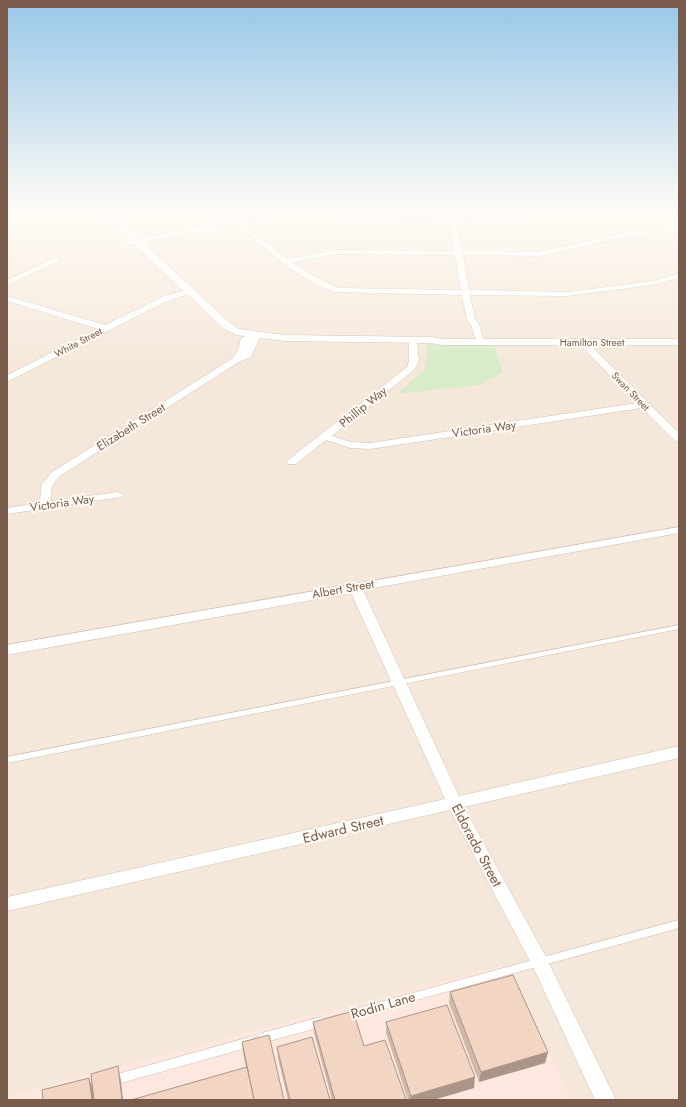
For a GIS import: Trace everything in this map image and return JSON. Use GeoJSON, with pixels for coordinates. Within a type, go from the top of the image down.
{"type":"FeatureCollection","features":[{"type":"Feature","properties":{"kind":"street"},"geometry":{"type":"LineString","coordinates":[[7,283],[53,262]]}},
{"type":"Feature","properties":{"kind":"street","name":"Hamilton Street"},"geometry":{"type":"LineString","coordinates":[[153,262],[188,294],[231,329],[242,334],[255,337],[430,340],[443,342],[474,338],[505,341],[583,343],[679,342]]}},
{"type":"Feature","properties":{"kind":"street"},"geometry":{"type":"LineString","coordinates":[[287,262],[323,286],[337,290],[467,293],[576,293],[652,283],[679,276]]}},
{"type":"Feature","properties":{"kind":"street"},"geometry":{"type":"LineString","coordinates":[[462,262],[471,320],[468,323],[474,338]]}},
{"type":"Feature","properties":{"kind":"street","name":"Hamilton Street"},"geometry":{"type":"LineString","coordinates":[[188,294],[221,332],[244,340],[255,337]]}},
{"type":"Feature","properties":{"kind":"street","name":"White Street"},"geometry":{"type":"LineString","coordinates":[[7,379],[150,306],[188,294]]}},
{"type":"Feature","properties":{"kind":"street"},"geometry":{"type":"LineString","coordinates":[[7,298],[105,328]]}},
{"type":"Feature","properties":{"kind":"street","name":"Elizabeth Street"},"geometry":{"type":"LineString","coordinates":[[46,506],[45,487],[56,474],[236,360],[248,355],[255,337]]}},
{"type":"Feature","properties":{"kind":"street"},"geometry":{"type":"LineString","coordinates":[[236,360],[242,350],[244,340]]}},
{"type":"Feature","properties":{"kind":"street","name":"Phillip Way"},"geometry":{"type":"LineString","coordinates":[[292,462],[326,437],[411,368],[414,361],[413,340]]}},
{"type":"Feature","properties":{"kind":"street","name":"Swan Street"},"geometry":{"type":"LineString","coordinates":[[583,343],[679,439]]}},
{"type":"Feature","properties":{"kind":"street","name":"Victoria Way"},"geometry":{"type":"LineString","coordinates":[[326,437],[350,445],[370,446],[644,405]]}},
{"type":"Feature","properties":{"kind":"street","name":"Victoria Way"},"geometry":{"type":"LineString","coordinates":[[7,511],[118,495]]}},
{"type":"Feature","properties":{"kind":"street","name":"Albert Street"},"geometry":{"type":"LineString","coordinates":[[7,650],[679,530]]}},
{"type":"Feature","properties":{"kind":"street","name":"Eldorado Street"},"geometry":{"type":"LineString","coordinates":[[355,587],[455,804],[539,961],[606,1100]]}},
{"type":"Feature","properties":{"kind":"street","name":"Edward Street"},"geometry":{"type":"LineString","coordinates":[[7,904],[455,804],[679,752]]}},
{"type":"Feature","properties":{"kind":"lane"},"geometry":{"type":"LineString","coordinates":[[7,760],[679,627]]}},
{"type":"Feature","properties":{"kind":"lane","name":"Rodin Lane"},"geometry":{"type":"LineString","coordinates":[[102,1083],[539,961],[679,924]]}},
{"type":"Feature","properties":{"kind":"shaded area"},"geometry":{"type":"Polygon","coordinates":[[[7,262],[679,262],[679,1100],[7,1100],[7,262]]]}},
{"type":"Feature","properties":{"kind":"shaded area"},"geometry":{"type":"Polygon","coordinates":[[[509,964],[571,1100],[7,1100],[7,1096],[509,964]]]}},
{"type":"Feature","properties":{"kind":"green space"},"geometry":{"type":"Polygon","coordinates":[[[427,344],[494,344],[503,373],[479,385],[397,394],[425,369],[427,344]]]}},
{"type":"Feature","properties":{"kind":"building"},"geometry":{"type":"Polygon","coordinates":[[[513,975],[548,1052],[481,1072],[450,992],[513,975]]]}},
{"type":"Feature","properties":{"kind":"building"},"geometry":{"type":"Polygon","coordinates":[[[447,1005],[475,1077],[411,1096],[386,1022],[447,1005]]]}},
{"type":"Feature","properties":{"kind":"building"},"geometry":{"type":"Polygon","coordinates":[[[353,1011],[364,1046],[385,1040],[406,1099],[335,1100],[313,1022],[353,1011]]]}},
{"type":"Feature","properties":{"kind":"building"},"geometry":{"type":"Polygon","coordinates":[[[269,1035],[284,1100],[254,1100],[242,1042],[269,1035]]]}},
{"type":"Feature","properties":{"kind":"building"},"geometry":{"type":"Polygon","coordinates":[[[312,1037],[330,1100],[290,1100],[277,1047],[312,1037]]]}},
{"type":"Feature","properties":{"kind":"building"},"geometry":{"type":"Polygon","coordinates":[[[118,1066],[122,1100],[94,1100],[91,1074],[118,1066]]]}},
{"type":"Feature","properties":{"kind":"building"},"geometry":{"type":"Polygon","coordinates":[[[247,1067],[254,1100],[131,1100],[247,1067]]]}},
{"type":"Feature","properties":{"kind":"building"},"geometry":{"type":"Polygon","coordinates":[[[89,1078],[92,1100],[43,1100],[42,1090],[89,1078]]]}}]}
